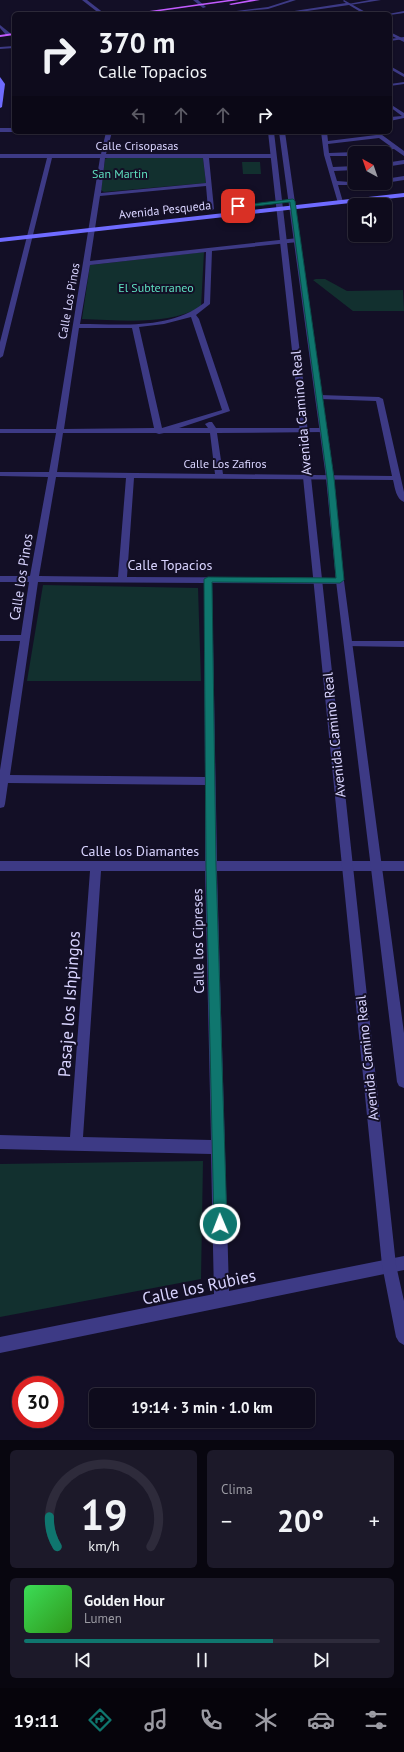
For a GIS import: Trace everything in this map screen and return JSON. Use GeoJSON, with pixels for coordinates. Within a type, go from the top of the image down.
{"type":"FeatureCollection","features":[{"type":"Feature","properties":{"kind":"main road"},"geometry":{"type":"LineString","coordinates":[[168,12],[237,0]]}},
{"type":"Feature","properties":{"kind":"main road"},"geometry":{"type":"LineString","coordinates":[[148,12],[258,0]]}},
{"type":"Feature","properties":{"kind":"main road"},"geometry":{"type":"LineString","coordinates":[[0,36],[5,32]]}},
{"type":"Feature","properties":{"kind":"main road"},"geometry":{"type":"LineString","coordinates":[[0,78],[0,107]]}},
{"type":"Feature","properties":{"kind":"main road","name":"Avenida Pesqueda"},"geometry":{"type":"LineString","coordinates":[[0,240],[30,232],[93,225],[192,218],[278,205],[339,199],[404,190]]}},
{"type":"Feature","properties":{"kind":"main road","name":"Avenida Pesqueda"},"geometry":{"type":"LineString","coordinates":[[339,199],[404,195]]}},
{"type":"Feature","properties":{"kind":"main road","name":"Avenida Pesqueda"},"geometry":{"type":"LineString","coordinates":[[256,204],[278,205]]}},
{"type":"Feature","properties":{"kind":"main road","name":"Avenida Pesqueda"},"geometry":{"type":"LineString","coordinates":[[204,210],[218,208]]}},
{"type":"Feature","properties":{"kind":"main road"},"geometry":{"type":"LineString","coordinates":[[189,211],[192,218]]}},
{"type":"Feature","properties":{"kind":"main road","name":"Avenida Pesqueda"},"geometry":{"type":"LineString","coordinates":[[93,225],[102,220]]}},
{"type":"Feature","properties":{"kind":"main road","name":"Avenida Pesqueda"},"geometry":{"type":"LineString","coordinates":[[87,222],[93,225]]}},
{"type":"Feature","properties":{"kind":"main road","name":"Avenida Pesqueda"},"geometry":{"type":"LineString","coordinates":[[23,230],[30,232],[38,228]]}},
{"type":"Feature","properties":{"kind":"street"},"geometry":{"type":"LineString","coordinates":[[84,0],[100,12]]}},
{"type":"Feature","properties":{"kind":"street"},"geometry":{"type":"LineString","coordinates":[[195,0],[203,6]]}},
{"type":"Feature","properties":{"kind":"street"},"geometry":{"type":"LineString","coordinates":[[233,12],[268,8],[294,0]]}},
{"type":"Feature","properties":{"kind":"street"},"geometry":{"type":"LineString","coordinates":[[337,0],[350,4],[364,12]]}},
{"type":"Feature","properties":{"kind":"street"},"geometry":{"type":"LineString","coordinates":[[350,4],[379,0]]}},
{"type":"Feature","properties":{"kind":"street"},"geometry":{"type":"LineString","coordinates":[[293,12],[344,2],[357,12]]}},
{"type":"Feature","properties":{"kind":"street"},"geometry":{"type":"LineString","coordinates":[[392,14],[404,12]]}},
{"type":"Feature","properties":{"kind":"street"},"geometry":{"type":"LineString","coordinates":[[0,26],[5,32]]}},
{"type":"Feature","properties":{"kind":"street"},"geometry":{"type":"LineString","coordinates":[[392,28],[404,35]]}},
{"type":"Feature","properties":{"kind":"street"},"geometry":{"type":"LineString","coordinates":[[392,34],[403,39]]}},
{"type":"Feature","properties":{"kind":"street"},"geometry":{"type":"LineString","coordinates":[[392,40],[403,39]]}},
{"type":"Feature","properties":{"kind":"street"},"geometry":{"type":"LineString","coordinates":[[0,48],[12,47]]}},
{"type":"Feature","properties":{"kind":"street"},"geometry":{"type":"LineString","coordinates":[[392,68],[404,76]]}},
{"type":"Feature","properties":{"kind":"street"},"geometry":{"type":"LineString","coordinates":[[392,85],[404,83]]}},
{"type":"Feature","properties":{"kind":"street"},"geometry":{"type":"LineString","coordinates":[[392,107],[404,116]]}},
{"type":"Feature","properties":{"kind":"street"},"geometry":{"type":"LineString","coordinates":[[392,119],[404,116]]}},
{"type":"Feature","properties":{"kind":"street"},"geometry":{"type":"LineString","coordinates":[[0,130],[12,130]]}},
{"type":"Feature","properties":{"kind":"street","name":"Calle Los Pinos"},"geometry":{"type":"LineString","coordinates":[[53,474],[103,156],[108,134]]}},
{"type":"Feature","properties":{"kind":"street","name":"Avenida Camino Real"},"geometry":{"type":"LineString","coordinates":[[270,134],[304,430],[307,476],[389,1265],[404,1338]]}},
{"type":"Feature","properties":{"kind":"street","name":"Avenida Camino Real"},"geometry":{"type":"LineString","coordinates":[[282,134],[320,397],[340,580],[375,865],[404,1082]]}},
{"type":"Feature","properties":{"kind":"street"},"geometry":{"type":"LineString","coordinates":[[324,134],[327,155],[339,199]]}},
{"type":"Feature","properties":{"kind":"street"},"geometry":{"type":"LineString","coordinates":[[326,142],[377,134],[404,154]]}},
{"type":"Feature","properties":{"kind":"street"},"geometry":{"type":"LineString","coordinates":[[394,146],[404,144]]}},
{"type":"Feature","properties":{"kind":"street"},"geometry":{"type":"LineString","coordinates":[[327,155],[348,154]]}},
{"type":"Feature","properties":{"kind":"street","name":"Calle Crisopasas"},"geometry":{"type":"LineString","coordinates":[[0,156],[273,156]]}},
{"type":"Feature","properties":{"kind":"street"},"geometry":{"type":"LineString","coordinates":[[0,356],[50,156]]}},
{"type":"Feature","properties":{"kind":"street"},"geometry":{"type":"LineString","coordinates":[[206,156],[211,209]]}},
{"type":"Feature","properties":{"kind":"street"},"geometry":{"type":"LineString","coordinates":[[392,164],[404,162]]}},
{"type":"Feature","properties":{"kind":"street"},"geometry":{"type":"LineString","coordinates":[[331,169],[348,168]]}},
{"type":"Feature","properties":{"kind":"street"},"geometry":{"type":"LineString","coordinates":[[392,180],[404,178]]}},
{"type":"Feature","properties":{"kind":"street"},"geometry":{"type":"LineString","coordinates":[[335,184],[348,183]]}},
{"type":"Feature","properties":{"kind":"street"},"geometry":{"type":"LineString","coordinates":[[98,195],[209,184]]}},
{"type":"Feature","properties":{"kind":"street"},"geometry":{"type":"LineString","coordinates":[[87,263],[298,240]]}},
{"type":"Feature","properties":{"kind":"street"},"geometry":{"type":"LineString","coordinates":[[76,326],[134,325],[166,321],[192,314],[207,304],[209,249]]}},
{"type":"Feature","properties":{"kind":"street"},"geometry":{"type":"LineString","coordinates":[[159,432],[226,411],[196,319],[192,314]]}},
{"type":"Feature","properties":{"kind":"street"},"geometry":{"type":"LineString","coordinates":[[134,325],[159,432]]}},
{"type":"Feature","properties":{"kind":"street"},"geometry":{"type":"LineString","coordinates":[[320,397],[379,398],[397,478],[404,500]]}},
{"type":"Feature","properties":{"kind":"street"},"geometry":{"type":"LineString","coordinates":[[204,418],[213,429],[219,476]]}},
{"type":"Feature","properties":{"kind":"street"},"geometry":{"type":"LineString","coordinates":[[0,431],[159,432],[213,429],[324,430]]}},
{"type":"Feature","properties":{"kind":"street"},"geometry":{"type":"LineString","coordinates":[[0,474],[53,474]]}},
{"type":"Feature","properties":{"kind":"street","name":"Calle Los Zafiros"},"geometry":{"type":"LineString","coordinates":[[53,474],[397,478]]}},
{"type":"Feature","properties":{"kind":"street","name":"Calle los Pinos"},"geometry":{"type":"LineString","coordinates":[[0,804],[34,579],[53,474]]}},
{"type":"Feature","properties":{"kind":"street"},"geometry":{"type":"LineString","coordinates":[[122,579],[130,475]]}},
{"type":"Feature","properties":{"kind":"street","name":"Calle Topacios"},"geometry":{"type":"LineString","coordinates":[[0,579],[340,580]]}},
{"type":"Feature","properties":{"kind":"street","name":"Calle los Cipreses"},"geometry":{"type":"LineString","coordinates":[[208,579],[211,866],[222,1301]]}},
{"type":"Feature","properties":{"kind":"street"},"geometry":{"type":"LineString","coordinates":[[0,638],[25,638]]}},
{"type":"Feature","properties":{"kind":"street"},"geometry":{"type":"LineString","coordinates":[[349,644],[404,644]]}},
{"type":"Feature","properties":{"kind":"street"},"geometry":{"type":"LineString","coordinates":[[4,779],[210,781]]}},
{"type":"Feature","properties":{"kind":"street"},"geometry":{"type":"LineString","coordinates":[[375,865],[404,866]]}},
{"type":"Feature","properties":{"kind":"street","name":"Calle los Diamantes"},"geometry":{"type":"LineString","coordinates":[[0,866],[375,865]]}},
{"type":"Feature","properties":{"kind":"street","name":"Pasaje los Ishpingos"},"geometry":{"type":"LineString","coordinates":[[76,1144],[96,866]]}},
{"type":"Feature","properties":{"kind":"street"},"geometry":{"type":"LineString","coordinates":[[0,1142],[218,1147]]}},
{"type":"Feature","properties":{"kind":"street","name":"Calle los Rubies"},"geometry":{"type":"LineString","coordinates":[[0,1345],[404,1263]]}},
{"type":"Feature","properties":{"kind":"green space","name":"San Martin"},"geometry":{"type":"Polygon","coordinates":[[[203,158],[206,183],[104,192],[101,190],[105,159],[203,158]]]}},
{"type":"Feature","properties":{"kind":"green space"},"geometry":{"type":"Polygon","coordinates":[[[242,162],[260,162],[261,174],[243,174],[242,162]]]}},
{"type":"Feature","properties":{"kind":"green space","name":"El Subterraneo"},"geometry":{"type":"Polygon","coordinates":[[[204,252],[201,307],[173,317],[158,319],[127,321],[82,319],[90,265],[204,252]]]}},
{"type":"Feature","properties":{"kind":"green space"},"geometry":{"type":"Polygon","coordinates":[[[325,279],[347,291],[403,290],[404,311],[353,311],[313,280],[325,279]]]}},
{"type":"Feature","properties":{"kind":"green space"},"geometry":{"type":"Polygon","coordinates":[[[43,585],[198,588],[201,681],[27,681],[43,585]]]}},
{"type":"Feature","properties":{"kind":"green space"},"geometry":{"type":"Polygon","coordinates":[[[203,1161],[201,1279],[0,1317],[0,1164],[203,1161]]]}},
{"type":"Feature","properties":{"kind":"route"},"geometry":{"type":"LineString","coordinates":[[220,1224],[211,866],[208,579],[340,580],[330,478],[293,201],[238,206]]}}]}
